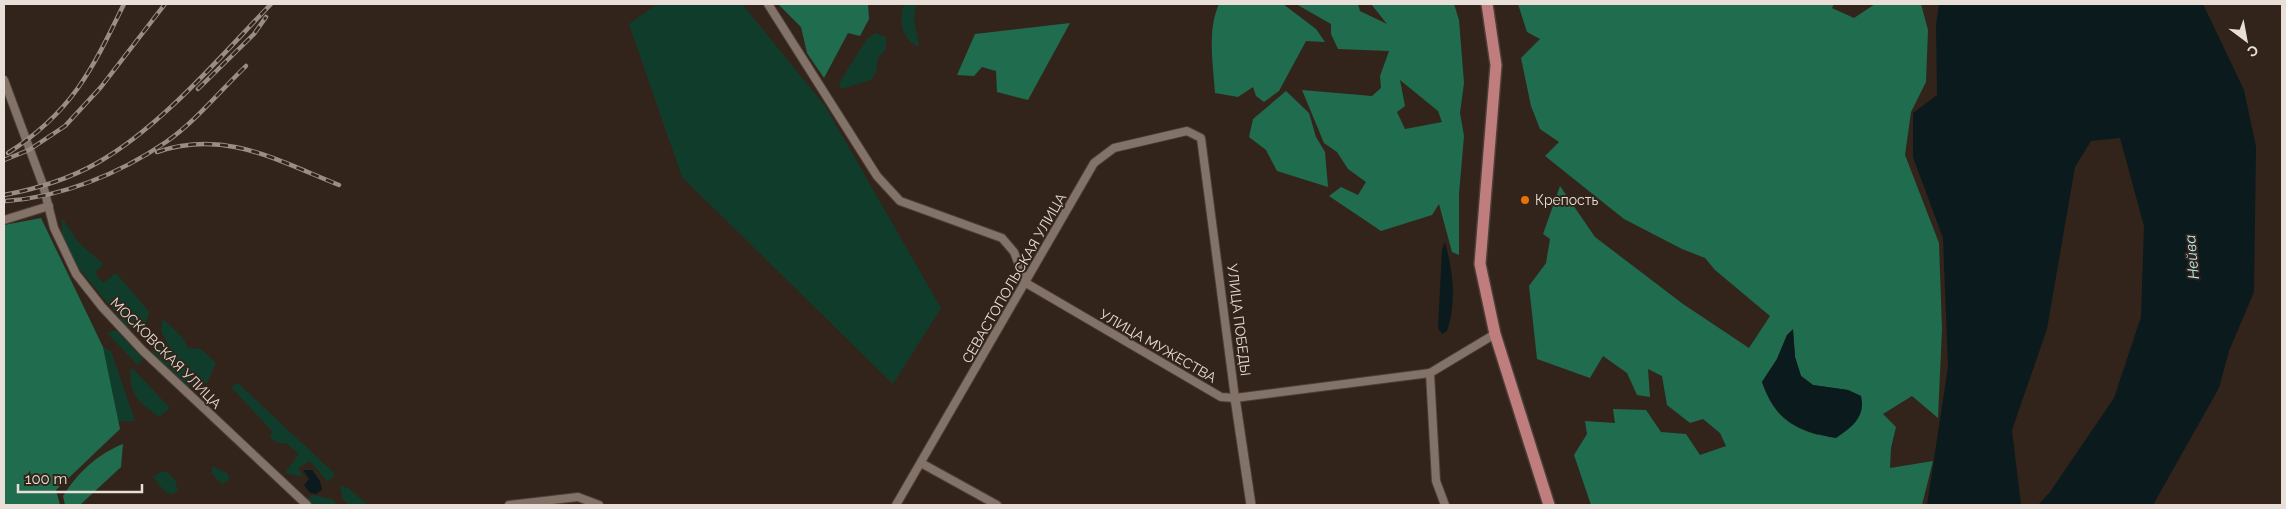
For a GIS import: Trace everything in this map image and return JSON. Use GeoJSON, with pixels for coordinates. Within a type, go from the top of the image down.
{"type":"FeatureCollection","features":[{"type":"Feature","properties":{"kind":"main road"},"geometry":{"type":"LineString","coordinates":[[1487,4],[1496,65],[1480,264],[1496,334],[1549,505]]}},
{"type":"Feature","properties":{"kind":"street"},"geometry":{"type":"LineString","coordinates":[[768,4],[877,176],[900,201],[1002,238],[1009,243],[1014,252],[1026,283]]}},
{"type":"Feature","properties":{"kind":"street","name":"МОСКОВСКАЯ УЛИЦА"},"geometry":{"type":"LineString","coordinates":[[4,80],[49,206],[54,228],[76,274],[102,308],[143,351],[307,505]]}},
{"type":"Feature","properties":{"kind":"street","name":"СЕВАСТОПОЛЬСКАЯ УЛИЦА"},"geometry":{"type":"LineString","coordinates":[[896,505],[1094,163],[1114,148],[1187,131],[1201,138]]}},
{"type":"Feature","properties":{"kind":"street","name":"УЛИЦА ПОБЕДЫ"},"geometry":{"type":"LineString","coordinates":[[1201,138],[1251,505]]}},
{"type":"Feature","properties":{"kind":"street"},"geometry":{"type":"LineString","coordinates":[[4,220],[49,206]]}},
{"type":"Feature","properties":{"kind":"street","name":"УЛИЦА МУЖЕСТВА"},"geometry":{"type":"LineString","coordinates":[[1026,283],[1221,397],[1235,398],[1430,372],[1496,334]]}},
{"type":"Feature","properties":{"kind":"street"},"geometry":{"type":"LineString","coordinates":[[1430,372],[1436,481],[1445,505]]}},
{"type":"Feature","properties":{"kind":"street"},"geometry":{"type":"LineString","coordinates":[[921,463],[997,505]]}},
{"type":"Feature","properties":{"kind":"street"},"geometry":{"type":"LineString","coordinates":[[509,505],[578,497],[600,505]]}},
{"type":"Feature","properties":{"kind":"green space"},"geometry":{"type":"Polygon","coordinates":[[[657,4],[742,4],[825,106],[941,308],[893,384],[682,177],[629,24],[657,4]]]}},
{"type":"Feature","properties":{"kind":"green space"},"geometry":{"type":"Polygon","coordinates":[[[778,4],[868,4],[869,19],[860,36],[848,33],[824,78],[807,53],[801,27],[778,4]]]}},
{"type":"Feature","properties":{"kind":"green space"},"geometry":{"type":"Polygon","coordinates":[[[904,4],[916,4],[914,18],[919,47],[913,44],[905,35],[901,16],[904,4]]]}},
{"type":"Feature","properties":{"kind":"green space"},"geometry":{"type":"Polygon","coordinates":[[[1219,4],[1283,4],[1316,29],[1325,42],[1306,41],[1279,91],[1264,102],[1256,96],[1253,87],[1238,97],[1215,93],[1212,36],[1215,14],[1219,4]]]}},
{"type":"Feature","properties":{"kind":"green space"},"geometry":{"type":"Polygon","coordinates":[[[1296,4],[1358,4],[1360,11],[1387,24],[1371,4],[1454,4],[1459,20],[1464,83],[1460,113],[1464,136],[1459,194],[1459,255],[1452,252],[1439,204],[1432,215],[1381,231],[1329,196],[1341,187],[1358,195],[1366,182],[1348,169],[1337,152],[1324,143],[1302,90],[1372,96],[1381,88],[1380,76],[1389,51],[1338,49],[1331,34],[1331,24],[1296,4]],[[1400,80],[1405,106],[1397,112],[1405,129],[1442,122],[1438,111],[1400,80]]]}},
{"type":"Feature","properties":{"kind":"green space"},"geometry":{"type":"Polygon","coordinates":[[[1518,4],[1834,4],[1832,8],[1854,18],[1875,4],[1921,4],[1928,30],[1926,82],[1911,112],[1905,155],[1939,243],[1942,329],[1938,418],[1912,396],[1883,414],[1896,427],[1891,448],[1890,468],[1933,461],[1922,505],[1591,505],[1574,455],[1587,434],[1585,421],[1615,423],[1613,409],[1646,410],[1661,432],[1686,434],[1700,455],[1726,446],[1720,433],[1703,419],[1690,423],[1667,405],[1662,376],[1648,369],[1650,397],[1637,395],[1627,373],[1603,356],[1590,378],[1537,359],[1529,286],[1546,263],[1550,239],[1543,234],[1560,186],[1595,237],[1683,304],[1749,348],[1770,316],[1715,270],[1705,258],[1682,249],[1624,219],[1545,156],[1559,142],[1540,129],[1531,106],[1521,58],[1540,39],[1527,32],[1518,4]],[[1793,330],[1787,335],[1777,359],[1762,382],[1771,402],[1782,417],[1798,427],[1818,435],[1861,396],[1848,390],[1813,385],[1801,376],[1795,357],[1793,330]]]}},
{"type":"Feature","properties":{"kind":"green space"},"geometry":{"type":"Polygon","coordinates":[[[1070,23],[1028,100],[997,92],[996,71],[982,67],[974,76],[957,75],[975,34],[1070,23]]]}},
{"type":"Feature","properties":{"kind":"green space"},"geometry":{"type":"Polygon","coordinates":[[[875,33],[886,37],[886,49],[878,58],[876,73],[871,80],[841,89],[839,83],[867,39],[875,33]]]}},
{"type":"Feature","properties":{"kind":"green space"},"geometry":{"type":"Polygon","coordinates":[[[1286,91],[1309,113],[1316,137],[1325,152],[1328,187],[1277,171],[1266,150],[1249,137],[1253,119],[1286,91]]]}},
{"type":"Feature","properties":{"kind":"green space"},"geometry":{"type":"Polygon","coordinates":[[[41,218],[103,347],[120,429],[56,490],[60,505],[4,505],[4,225],[41,218]]]}},
{"type":"Feature","properties":{"kind":"green space"},"geometry":{"type":"Polygon","coordinates":[[[62,218],[78,242],[103,264],[95,273],[103,283],[116,273],[149,312],[144,330],[127,327],[75,263],[62,236],[62,218]]]}},
{"type":"Feature","properties":{"kind":"green space"},"geometry":{"type":"Polygon","coordinates":[[[163,319],[182,337],[188,348],[201,349],[216,363],[207,383],[187,386],[151,351],[168,344],[161,331],[163,319]]]}},
{"type":"Feature","properties":{"kind":"green space"},"geometry":{"type":"Polygon","coordinates":[[[116,330],[143,359],[138,365],[107,333],[116,330]]]}},
{"type":"Feature","properties":{"kind":"green space"},"geometry":{"type":"Polygon","coordinates":[[[103,347],[111,351],[135,421],[118,421],[103,347]]]}},
{"type":"Feature","properties":{"kind":"green space"},"geometry":{"type":"Polygon","coordinates":[[[131,367],[170,408],[159,417],[136,397],[131,385],[131,367]]]}},
{"type":"Feature","properties":{"kind":"green space"},"geometry":{"type":"Polygon","coordinates":[[[238,383],[335,474],[328,482],[310,461],[298,468],[303,477],[285,473],[299,454],[286,443],[278,443],[270,437],[272,431],[231,387],[238,383]]]}},
{"type":"Feature","properties":{"kind":"green space"},"geometry":{"type":"Polygon","coordinates":[[[123,444],[121,467],[80,505],[65,505],[63,496],[75,479],[97,458],[123,444]]]}},
{"type":"Feature","properties":{"kind":"green space"},"geometry":{"type":"Polygon","coordinates":[[[212,466],[228,474],[229,480],[222,484],[212,474],[212,466]]]}},
{"type":"Feature","properties":{"kind":"green space"},"geometry":{"type":"Polygon","coordinates":[[[161,472],[167,472],[175,480],[178,491],[172,494],[165,492],[153,477],[161,472]]]}},
{"type":"Feature","properties":{"kind":"green space"},"geometry":{"type":"Polygon","coordinates":[[[340,486],[348,488],[368,505],[349,505],[343,499],[340,486]]]}},
{"type":"Feature","properties":{"kind":"green space"},"geometry":{"type":"Polygon","coordinates":[[[312,495],[332,499],[337,505],[314,505],[308,499],[312,495]]]}},
{"type":"Feature","properties":{"kind":"water","name":"Нейва"},"geometry":{"type":"Polygon","coordinates":[[[1939,4],[2203,4],[2244,90],[2256,147],[2254,292],[2229,351],[2219,388],[2153,505],[2038,505],[2050,492],[2114,398],[2141,317],[2144,226],[2120,138],[2091,141],[2075,167],[2047,329],[2012,430],[2021,505],[1927,505],[1948,367],[1943,238],[1913,157],[1913,113],[1937,95],[1936,25],[1939,4]]]}},
{"type":"Feature","properties":{"kind":"water"},"geometry":{"type":"Polygon","coordinates":[[[1445,242],[1452,275],[1453,298],[1447,331],[1442,334],[1438,328],[1442,250],[1445,242]]]}},
{"type":"Feature","properties":{"kind":"water"},"geometry":{"type":"Polygon","coordinates":[[[1793,329],[1795,357],[1801,376],[1813,385],[1848,390],[1861,396],[1860,416],[1847,430],[1836,438],[1810,432],[1790,422],[1774,406],[1762,382],[1777,359],[1787,335],[1793,329]]]}},
{"type":"Feature","properties":{"kind":"water"},"geometry":{"type":"Polygon","coordinates":[[[303,470],[312,470],[320,481],[322,490],[316,494],[310,493],[304,485],[309,479],[303,470]]]}},
{"type":"Feature","properties":{"kind":"railway"},"geometry":{"type":"LineString","coordinates":[[8,153],[49,122],[78,88],[124,4]]}},
{"type":"Feature","properties":{"kind":"railway"},"geometry":{"type":"LineString","coordinates":[[4,160],[29,150],[65,126],[101,87],[165,4]]}},
{"type":"Feature","properties":{"kind":"railway"},"geometry":{"type":"LineString","coordinates":[[4,195],[64,179],[86,169],[121,148],[144,131],[189,90],[271,4]]}},
{"type":"Feature","properties":{"kind":"railway"},"geometry":{"type":"LineString","coordinates":[[198,89],[254,34],[266,17]]}},
{"type":"Feature","properties":{"kind":"railway"},"geometry":{"type":"LineString","coordinates":[[6,201],[27,199],[69,189],[109,174],[148,154],[177,134],[246,66]]}},
{"type":"Feature","properties":{"kind":"railway"},"geometry":{"type":"LineString","coordinates":[[157,152],[182,146],[205,144],[228,146],[250,150],[339,185]]}},
{"type":"Feature","properties":{"kind":"place","name":"Крепость"},"geometry":{"type":"Point","coordinates":[1525,200]}}]}
